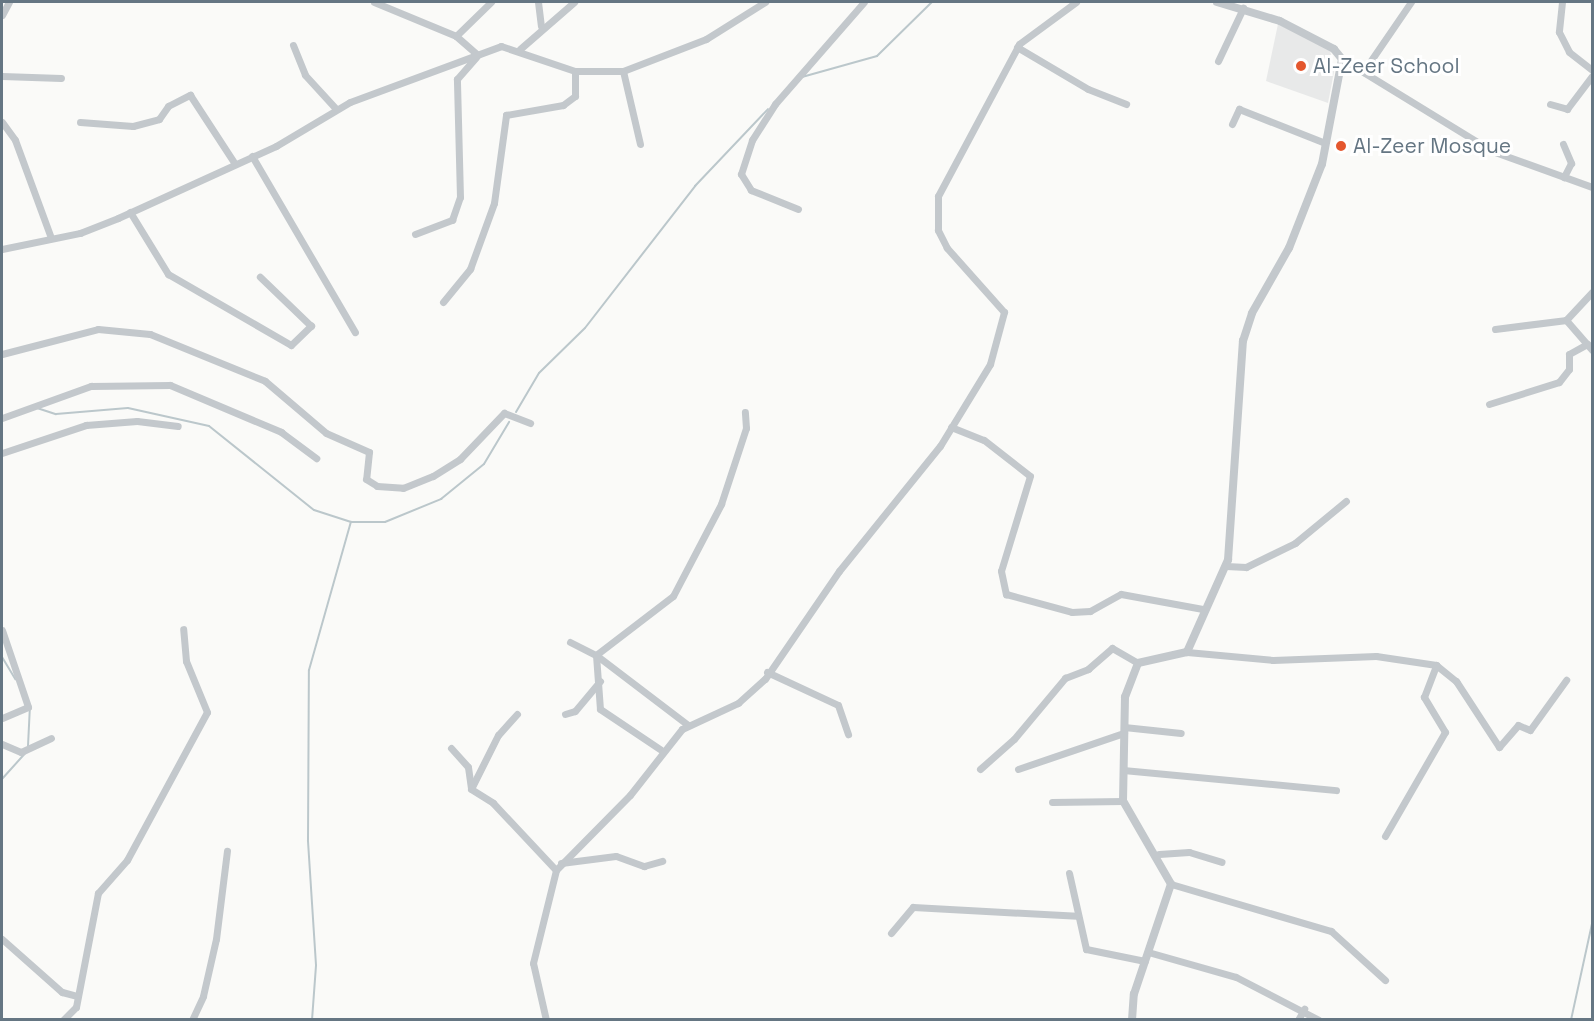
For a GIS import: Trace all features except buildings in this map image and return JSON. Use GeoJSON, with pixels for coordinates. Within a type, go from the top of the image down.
{"type":"FeatureCollection","features":[{"type":"Feature","properties":{"kind":"street"},"geometry":{"type":"LineString","coordinates":[[2,15],[9,2]]}},
{"type":"Feature","properties":{"kind":"street"},"geometry":{"type":"LineString","coordinates":[[374,2],[456,36],[478,56]]}},
{"type":"Feature","properties":{"kind":"street"},"geometry":{"type":"LineString","coordinates":[[456,36],[491,2]]}},
{"type":"Feature","properties":{"kind":"street"},"geometry":{"type":"LineString","coordinates":[[538,2],[541,26]]}},
{"type":"Feature","properties":{"kind":"street"},"geometry":{"type":"LineString","coordinates":[[520,49],[541,26],[574,2]]}},
{"type":"Feature","properties":{"kind":"street"},"geometry":{"type":"LineString","coordinates":[[2,249],[51,237],[80,233],[252,156],[336,109],[501,46],[520,49],[575,71],[623,71],[706,39],[765,2]]}},
{"type":"Feature","properties":{"kind":"street"},"geometry":{"type":"LineString","coordinates":[[798,209],[751,190],[741,174],[753,140],[775,104],[864,2]]}},
{"type":"Feature","properties":{"kind":"street"},"geometry":{"type":"LineString","coordinates":[[546,1020],[533,963],[556,870],[630,795],[661,750],[688,725],[738,703],[768,673],[839,571],[951,427],[990,364],[1004,312],[947,248],[938,230],[938,196],[1017,47],[1076,2]]}},
{"type":"Feature","properties":{"kind":"street"},"geometry":{"type":"LineString","coordinates":[[1217,2],[1280,21],[1334,49],[1342,59],[1492,152],[1593,187]]}},
{"type":"Feature","properties":{"kind":"street"},"geometry":{"type":"LineString","coordinates":[[1363,72],[1411,2]]}},
{"type":"Feature","properties":{"kind":"street"},"geometry":{"type":"LineString","coordinates":[[1562,2],[1559,32],[1569,52],[1593,70]]}},
{"type":"Feature","properties":{"kind":"street"},"geometry":{"type":"LineString","coordinates":[[1218,61],[1243,8]]}},
{"type":"Feature","properties":{"kind":"street"},"geometry":{"type":"LineString","coordinates":[[293,45],[305,75],[336,109]]}},
{"type":"Feature","properties":{"kind":"street"},"geometry":{"type":"LineString","coordinates":[[1017,47],[1088,89],[1126,104]]}},
{"type":"Feature","properties":{"kind":"street"},"geometry":{"type":"LineString","coordinates":[[415,234],[452,220],[457,205],[457,80],[478,56]]}},
{"type":"Feature","properties":{"kind":"street"},"geometry":{"type":"LineString","coordinates":[[1187,652],[1203,609],[1226,566],[1243,341],[1252,313],[1290,248],[1325,143],[1342,59]]}},
{"type":"Feature","properties":{"kind":"street"},"geometry":{"type":"LineString","coordinates":[[443,302],[470,269],[491,211],[506,115],[563,105],[575,96],[575,71]]}},
{"type":"Feature","properties":{"kind":"street"},"geometry":{"type":"LineString","coordinates":[[623,71],[640,144]]}},
{"type":"Feature","properties":{"kind":"street"},"geometry":{"type":"LineString","coordinates":[[2,76],[61,78]]}},
{"type":"Feature","properties":{"kind":"street"},"geometry":{"type":"LineString","coordinates":[[1550,104],[1567,109],[1593,76]]}},
{"type":"Feature","properties":{"kind":"street"},"geometry":{"type":"LineString","coordinates":[[80,122],[133,126],[159,118],[168,106],[190,95],[235,164]]}},
{"type":"Feature","properties":{"kind":"street"},"geometry":{"type":"LineString","coordinates":[[1232,124],[1239,109],[1325,143]]}},
{"type":"Feature","properties":{"kind":"street"},"geometry":{"type":"LineString","coordinates":[[2,122],[15,140],[51,237]]}},
{"type":"Feature","properties":{"kind":"street"},"geometry":{"type":"LineString","coordinates":[[1563,144],[1572,163],[1564,177]]}},
{"type":"Feature","properties":{"kind":"street"},"geometry":{"type":"LineString","coordinates":[[252,156],[355,332]]}},
{"type":"Feature","properties":{"kind":"street"},"geometry":{"type":"LineString","coordinates":[[130,212],[168,274],[291,345],[311,326],[260,277]]}},
{"type":"Feature","properties":{"kind":"street"},"geometry":{"type":"LineString","coordinates":[[1495,328],[1566,320],[1593,292]]}},
{"type":"Feature","properties":{"kind":"street"},"geometry":{"type":"LineString","coordinates":[[1489,404],[1559,382],[1569,369],[1569,354],[1590,347],[1566,320]]}},
{"type":"Feature","properties":{"kind":"street"},"geometry":{"type":"LineString","coordinates":[[2,354],[98,328],[150,334],[265,381],[326,433],[369,452],[366,479],[377,486],[403,488],[433,476],[460,459],[504,413],[530,423]]}},
{"type":"Feature","properties":{"kind":"street"},"geometry":{"type":"LineString","coordinates":[[2,418],[91,386],[170,386],[281,432],[316,458]]}},
{"type":"Feature","properties":{"kind":"street"},"geometry":{"type":"LineString","coordinates":[[596,655],[673,596],[721,504],[746,428],[745,412]]}},
{"type":"Feature","properties":{"kind":"street"},"geometry":{"type":"LineString","coordinates":[[2,453],[86,425],[137,421],[178,426]]}},
{"type":"Feature","properties":{"kind":"street"},"geometry":{"type":"LineString","coordinates":[[951,427],[984,440],[1030,477],[1001,572],[1006,594],[1072,612],[1090,611],[1121,594],[1203,609]]}},
{"type":"Feature","properties":{"kind":"street"},"geometry":{"type":"LineString","coordinates":[[1226,566],[1246,567],[1295,543],[1346,501]]}},
{"type":"Feature","properties":{"kind":"street"},"geometry":{"type":"LineString","coordinates":[[63,1020],[76,1007],[98,893],[127,860],[207,712],[186,660],[183,629]]}},
{"type":"Feature","properties":{"kind":"street"},"geometry":{"type":"LineString","coordinates":[[2,630],[28,707],[2,718]]}},
{"type":"Feature","properties":{"kind":"street"},"geometry":{"type":"LineString","coordinates":[[570,642],[596,655],[688,725]]}},
{"type":"Feature","properties":{"kind":"street"},"geometry":{"type":"LineString","coordinates":[[980,769],[1014,739],[1065,678],[1088,669],[1112,648],[1138,663],[1187,652],[1273,660],[1376,656],[1436,665],[1456,681],[1499,747],[1518,725],[1530,730],[1566,680]]}},
{"type":"Feature","properties":{"kind":"street"},"geometry":{"type":"LineString","coordinates":[[596,655],[600,681],[600,709],[661,750]]}},
{"type":"Feature","properties":{"kind":"street"},"geometry":{"type":"LineString","coordinates":[[1132,1020],[1146,956],[1171,884],[1159,854],[1138,834],[1123,801],[1125,697],[1138,663]]}},
{"type":"Feature","properties":{"kind":"street"},"geometry":{"type":"LineString","coordinates":[[1385,836],[1445,732],[1424,697],[1436,665]]}},
{"type":"Feature","properties":{"kind":"street"},"geometry":{"type":"LineString","coordinates":[[768,673],[838,705],[848,734]]}},
{"type":"Feature","properties":{"kind":"street"},"geometry":{"type":"LineString","coordinates":[[566,714],[575,711],[600,681]]}},
{"type":"Feature","properties":{"kind":"street"},"geometry":{"type":"LineString","coordinates":[[471,789],[498,735],[517,714]]}},
{"type":"Feature","properties":{"kind":"street"},"geometry":{"type":"LineString","coordinates":[[1018,769],[1124,730],[1181,733]]}},
{"type":"Feature","properties":{"kind":"street"},"geometry":{"type":"LineString","coordinates":[[2,744],[21,753],[51,738]]}},
{"type":"Feature","properties":{"kind":"street"},"geometry":{"type":"LineString","coordinates":[[451,748],[468,767],[471,789],[493,803],[556,870]]}},
{"type":"Feature","properties":{"kind":"street"},"geometry":{"type":"LineString","coordinates":[[1123,770],[1336,790]]}},
{"type":"Feature","properties":{"kind":"street"},"geometry":{"type":"LineString","coordinates":[[1052,802],[1123,801]]}},
{"type":"Feature","properties":{"kind":"street"},"geometry":{"type":"LineString","coordinates":[[192,1020],[203,996],[216,939],[227,851]]}},
{"type":"Feature","properties":{"kind":"street"},"geometry":{"type":"LineString","coordinates":[[1159,854],[1189,852],[1221,862]]}},
{"type":"Feature","properties":{"kind":"street"},"geometry":{"type":"LineString","coordinates":[[561,863],[616,855],[644,866],[662,861]]}},
{"type":"Feature","properties":{"kind":"street"},"geometry":{"type":"LineString","coordinates":[[1070,873],[1082,940],[1091,952],[1146,956],[1236,978],[1304,1009],[1319,1020]]}},
{"type":"Feature","properties":{"kind":"street"},"geometry":{"type":"LineString","coordinates":[[1171,884],[1331,931],[1385,980]]}},
{"type":"Feature","properties":{"kind":"street"},"geometry":{"type":"LineString","coordinates":[[891,933],[913,907],[1077,916]]}},
{"type":"Feature","properties":{"kind":"street"},"geometry":{"type":"LineString","coordinates":[[2,939],[62,992],[77,996]]}},
{"type":"Feature","properties":{"kind":"street"},"geometry":{"type":"LineString","coordinates":[[1298,1020],[1304,1009]]}},
{"type":"Feature","properties":{"kind":"shaded area","name":"Al-Zeer School"},"geometry":{"type":"Polygon","coordinates":[[[1278,24],[1330,50],[1334,72],[1328,103],[1266,81],[1278,24]]]}},
{"type":"Feature","properties":{"kind":"waterway"},"geometry":{"type":"LineString","coordinates":[[802,77],[877,56],[932,2]]}},
{"type":"Feature","properties":{"kind":"waterway"},"geometry":{"type":"LineString","coordinates":[[516,412],[539,373],[585,328],[695,186],[768,109]]}},
{"type":"Feature","properties":{"kind":"waterway"},"geometry":{"type":"LineString","coordinates":[[37,408],[56,414],[128,408],[209,426],[314,510],[351,522],[385,522],[441,499],[484,464],[509,422]]}},
{"type":"Feature","properties":{"kind":"waterway"},"geometry":{"type":"LineString","coordinates":[[312,1020],[316,965],[308,840],[309,670],[351,522]]}},
{"type":"Feature","properties":{"kind":"waterway"},"geometry":{"type":"LineString","coordinates":[[2,657],[15,679]]}},
{"type":"Feature","properties":{"kind":"waterway"},"geometry":{"type":"LineString","coordinates":[[28,746],[30,705]]}},
{"type":"Feature","properties":{"kind":"waterway"},"geometry":{"type":"LineString","coordinates":[[2,779],[27,751]]}},
{"type":"Feature","properties":{"kind":"waterway"},"geometry":{"type":"LineString","coordinates":[[1571,1020],[1592,924]]}},
{"type":"Feature","properties":{"kind":"place","name":"Al-Zeer School"},"geometry":{"type":"Point","coordinates":[1301,66]}},
{"type":"Feature","properties":{"kind":"place","name":"Al-Zeer Mosque"},"geometry":{"type":"Point","coordinates":[1341,146]}}]}
